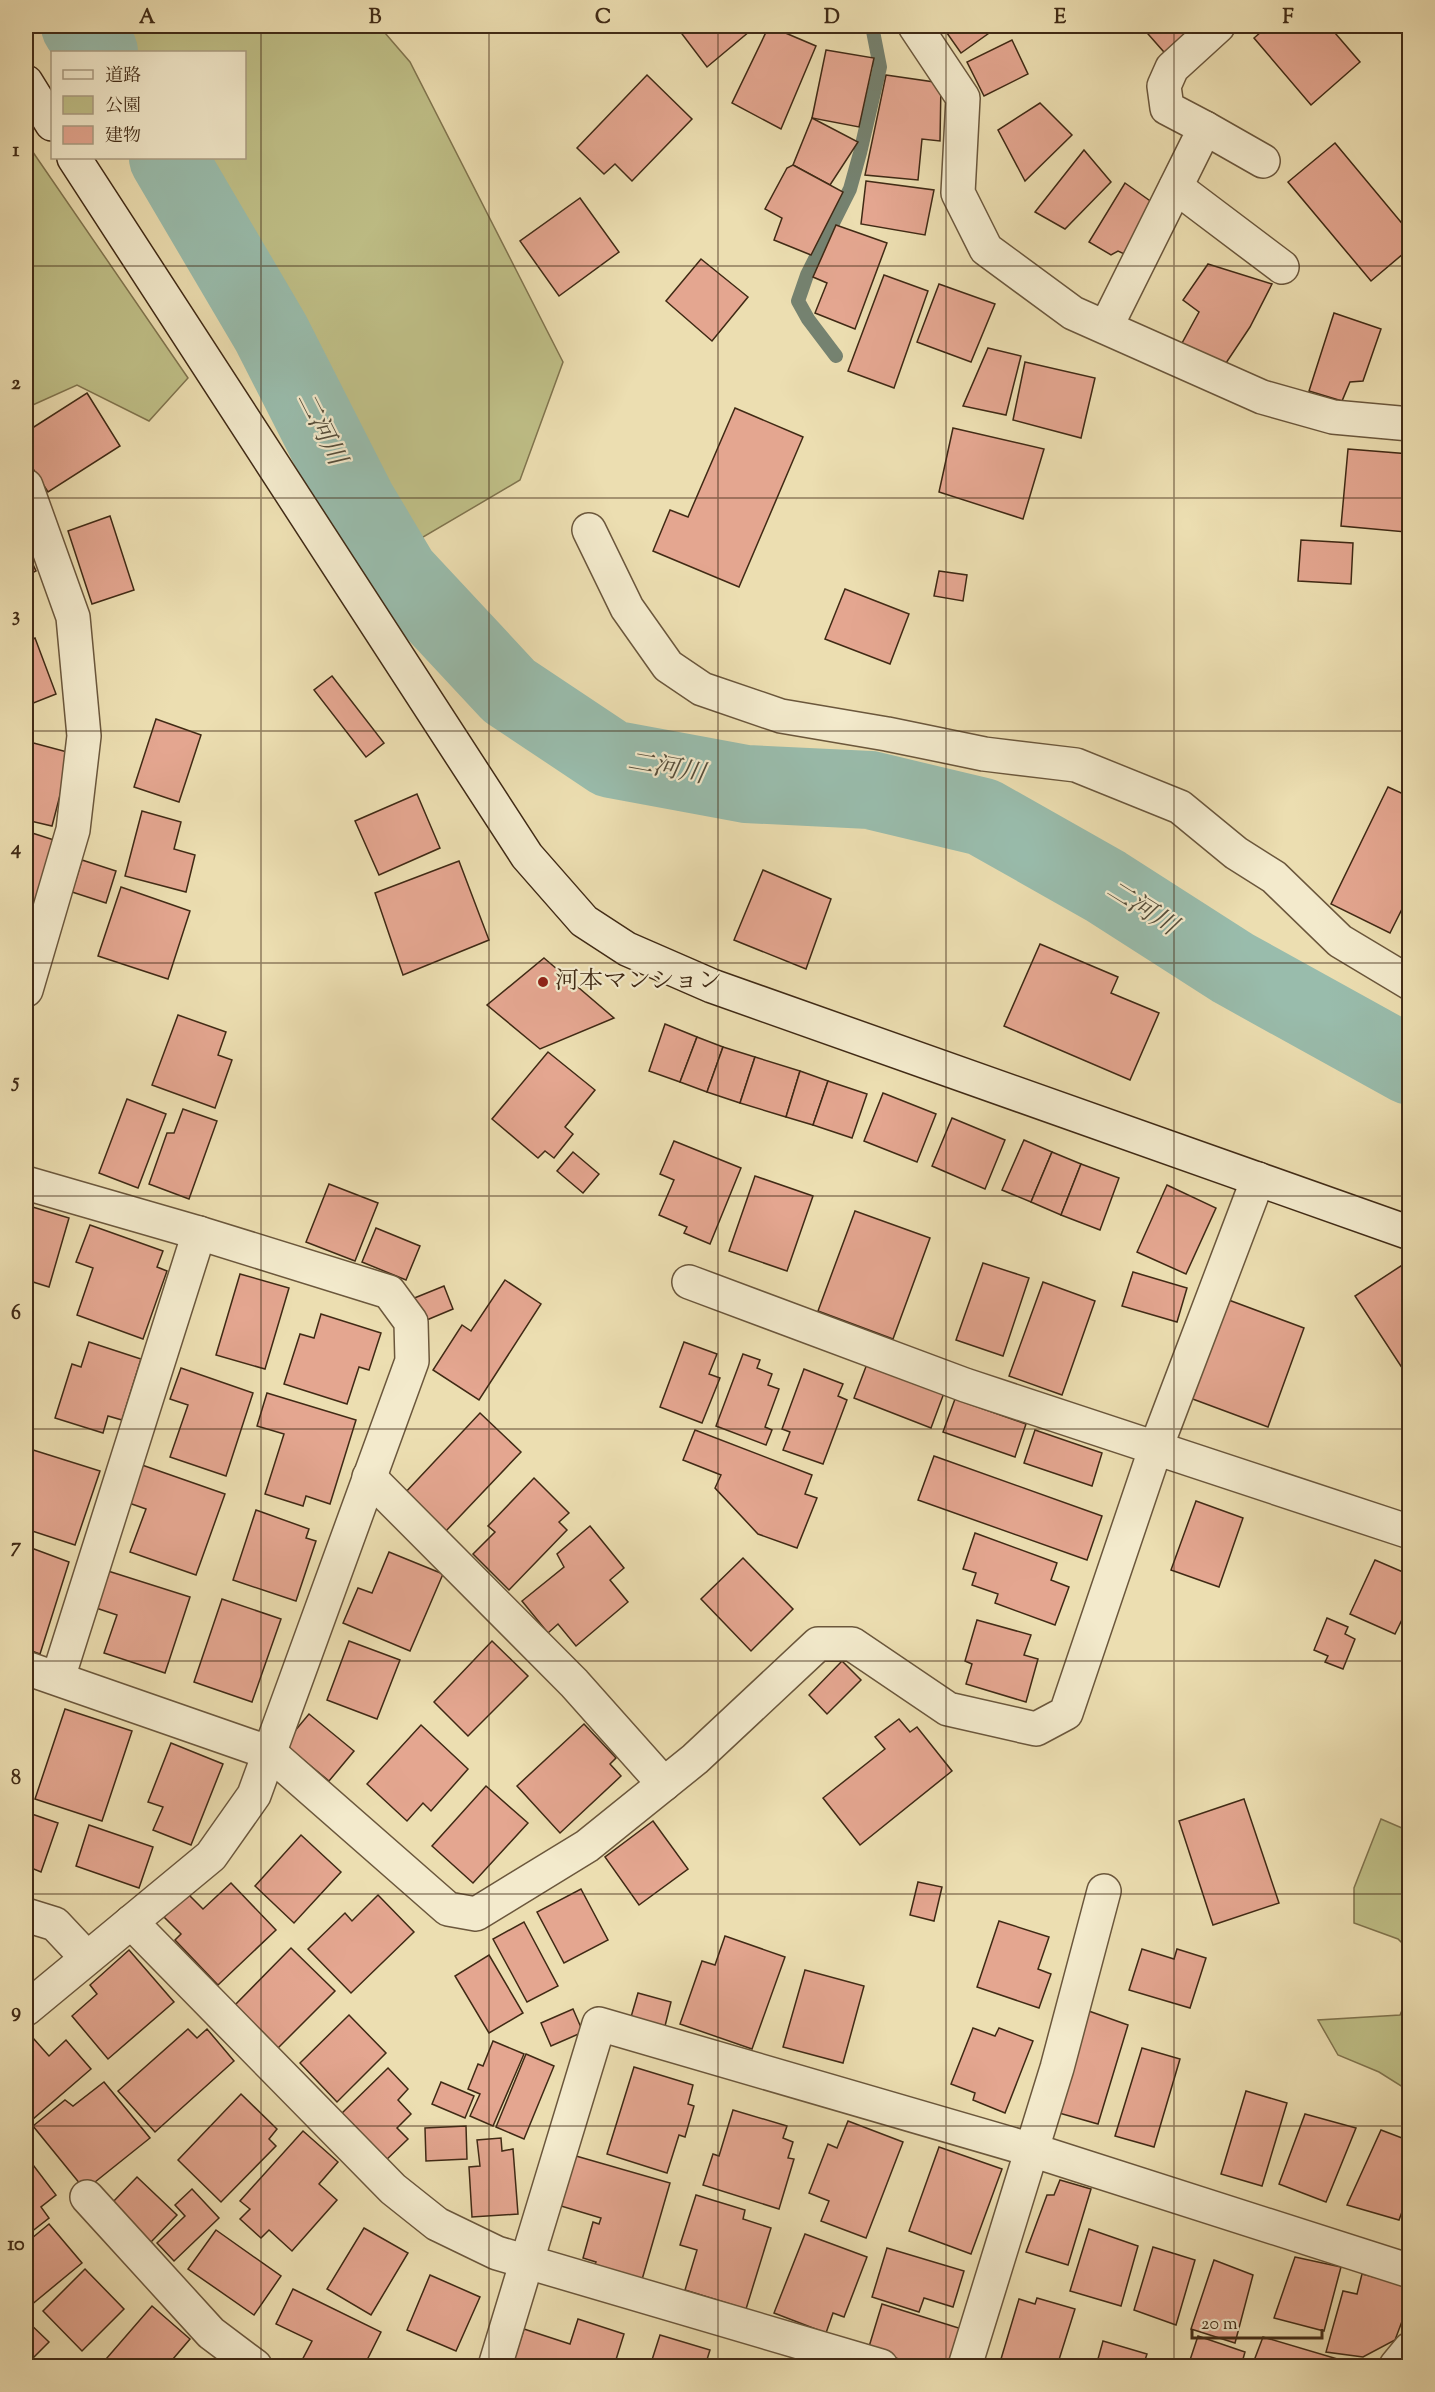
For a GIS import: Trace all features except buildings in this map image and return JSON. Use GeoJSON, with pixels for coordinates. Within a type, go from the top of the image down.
{"type":"FeatureCollection","features":[{"type":"Feature","properties":{"kind":"street"},"geometry":{"type":"LineString","coordinates":[[915,26],[963,98],[958,193],[986,249],[1073,313],[1262,397],[1333,417],[1410,424]]}},
{"type":"Feature","properties":{"kind":"street"},"geometry":{"type":"LineString","coordinates":[[1218,26],[1172,68],[1164,86],[1167,108],[1263,161]]}},
{"type":"Feature","properties":{"kind":"street"},"geometry":{"type":"LineString","coordinates":[[26,82],[51,122]]}},
{"type":"Feature","properties":{"kind":"street"},"geometry":{"type":"LineString","coordinates":[[1106,327],[1205,128]]}},
{"type":"Feature","properties":{"kind":"street"},"geometry":{"type":"LineString","coordinates":[[75,159],[527,856],[584,921],[627,949],[712,986],[1410,1233]]}},
{"type":"Feature","properties":{"kind":"street"},"geometry":{"type":"LineString","coordinates":[[1176,187],[1282,267]]}},
{"type":"Feature","properties":{"kind":"street"},"geometry":{"type":"LineString","coordinates":[[26,486],[73,617],[84,736],[73,830],[26,990]]}},
{"type":"Feature","properties":{"kind":"street"},"geometry":{"type":"LineString","coordinates":[[589,530],[627,608],[668,666],[702,689],[781,716],[887,734],[984,754],[1076,765],[1180,807],[1236,853],[1274,877],[1340,941],[1410,983]]}},
{"type":"Feature","properties":{"kind":"street"},"geometry":{"type":"LineString","coordinates":[[26,1668],[270,1753],[448,1910],[476,1914],[587,1846],[695,1759],[818,1644],[852,1644],[948,1709],[1036,1729],[1066,1713],[1155,1450],[1258,1179]]}},
{"type":"Feature","properties":{"kind":"street"},"geometry":{"type":"LineString","coordinates":[[26,1183],[199,1233],[389,1292],[411,1322],[412,1361],[254,1795],[211,1856],[26,2009]]}},
{"type":"Feature","properties":{"kind":"street"},"geometry":{"type":"LineString","coordinates":[[58,1678],[199,1233]]}},
{"type":"Feature","properties":{"kind":"street"},"geometry":{"type":"LineString","coordinates":[[689,1282],[964,1385],[1155,1450],[1410,1532]]}},
{"type":"Feature","properties":{"kind":"street"},"geometry":{"type":"LineString","coordinates":[[369,1477],[574,1683],[664,1784]]}},
{"type":"Feature","properties":{"kind":"street"},"geometry":{"type":"LineString","coordinates":[[965,2367],[1057,2068],[1104,1891]]}},
{"type":"Feature","properties":{"kind":"street"},"geometry":{"type":"LineString","coordinates":[[26,1915],[55,1924],[87,1958]]}},
{"type":"Feature","properties":{"kind":"street"},"geometry":{"type":"LineString","coordinates":[[131,1922],[393,2189],[437,2224],[497,2253],[881,2367]]}},
{"type":"Feature","properties":{"kind":"street"},"geometry":{"type":"LineString","coordinates":[[495,2367],[599,2024],[1032,2150],[1410,2271]]}},
{"type":"Feature","properties":{"kind":"street"},"geometry":{"type":"LineString","coordinates":[[87,2197],[211,2333],[255,2367]]}},
{"type":"Feature","properties":{"kind":"street"},"geometry":{"type":"LineString","coordinates":[[1396,2367],[1410,2349]]}},
{"type":"Feature","properties":{"kind":"green space"},"geometry":{"type":"Polygon","coordinates":[[[114,26],[379,26],[410,62],[563,362],[520,480],[413,543],[192,159],[246,159],[246,51],[129,51],[114,26]]]}},
{"type":"Feature","properties":{"kind":"green space"},"geometry":{"type":"Polygon","coordinates":[[[26,142],[188,378],[149,421],[77,385],[26,408],[26,142]]]}},
{"type":"Feature","properties":{"kind":"green space"},"geometry":{"type":"Polygon","coordinates":[[[1381,1819],[1409,1831],[1409,1950],[1398,1939],[1354,1923],[1354,1888],[1381,1819]]]}},
{"type":"Feature","properties":{"kind":"green space"},"geometry":{"type":"Polygon","coordinates":[[[1409,1994],[1409,2091],[1379,2072],[1338,2055],[1318,2020],[1400,2015],[1409,1994]]]}},
{"type":"Feature","properties":{"kind":"waterway","name":"二河川"},"geometry":{"type":"LineString","coordinates":[[80,26],[98,51]]}},
{"type":"Feature","properties":{"kind":"waterway"},"geometry":{"type":"LineString","coordinates":[[836,356],[808,319],[798,301],[807,275],[850,189],[860,153],[880,67],[872,26]]}},
{"type":"Feature","properties":{"kind":"waterway","name":"二河川"},"geometry":{"type":"LineString","coordinates":[[169,159],[271,333],[357,502],[400,574],[509,691],[611,759],[746,784],[870,790],[983,817],[1105,886],[1233,968],[1410,1066]]}},
{"type":"Feature","properties":{"kind":"place","name":"河本マンション"},"geometry":{"type":"Point","coordinates":[543,982]}}]}
